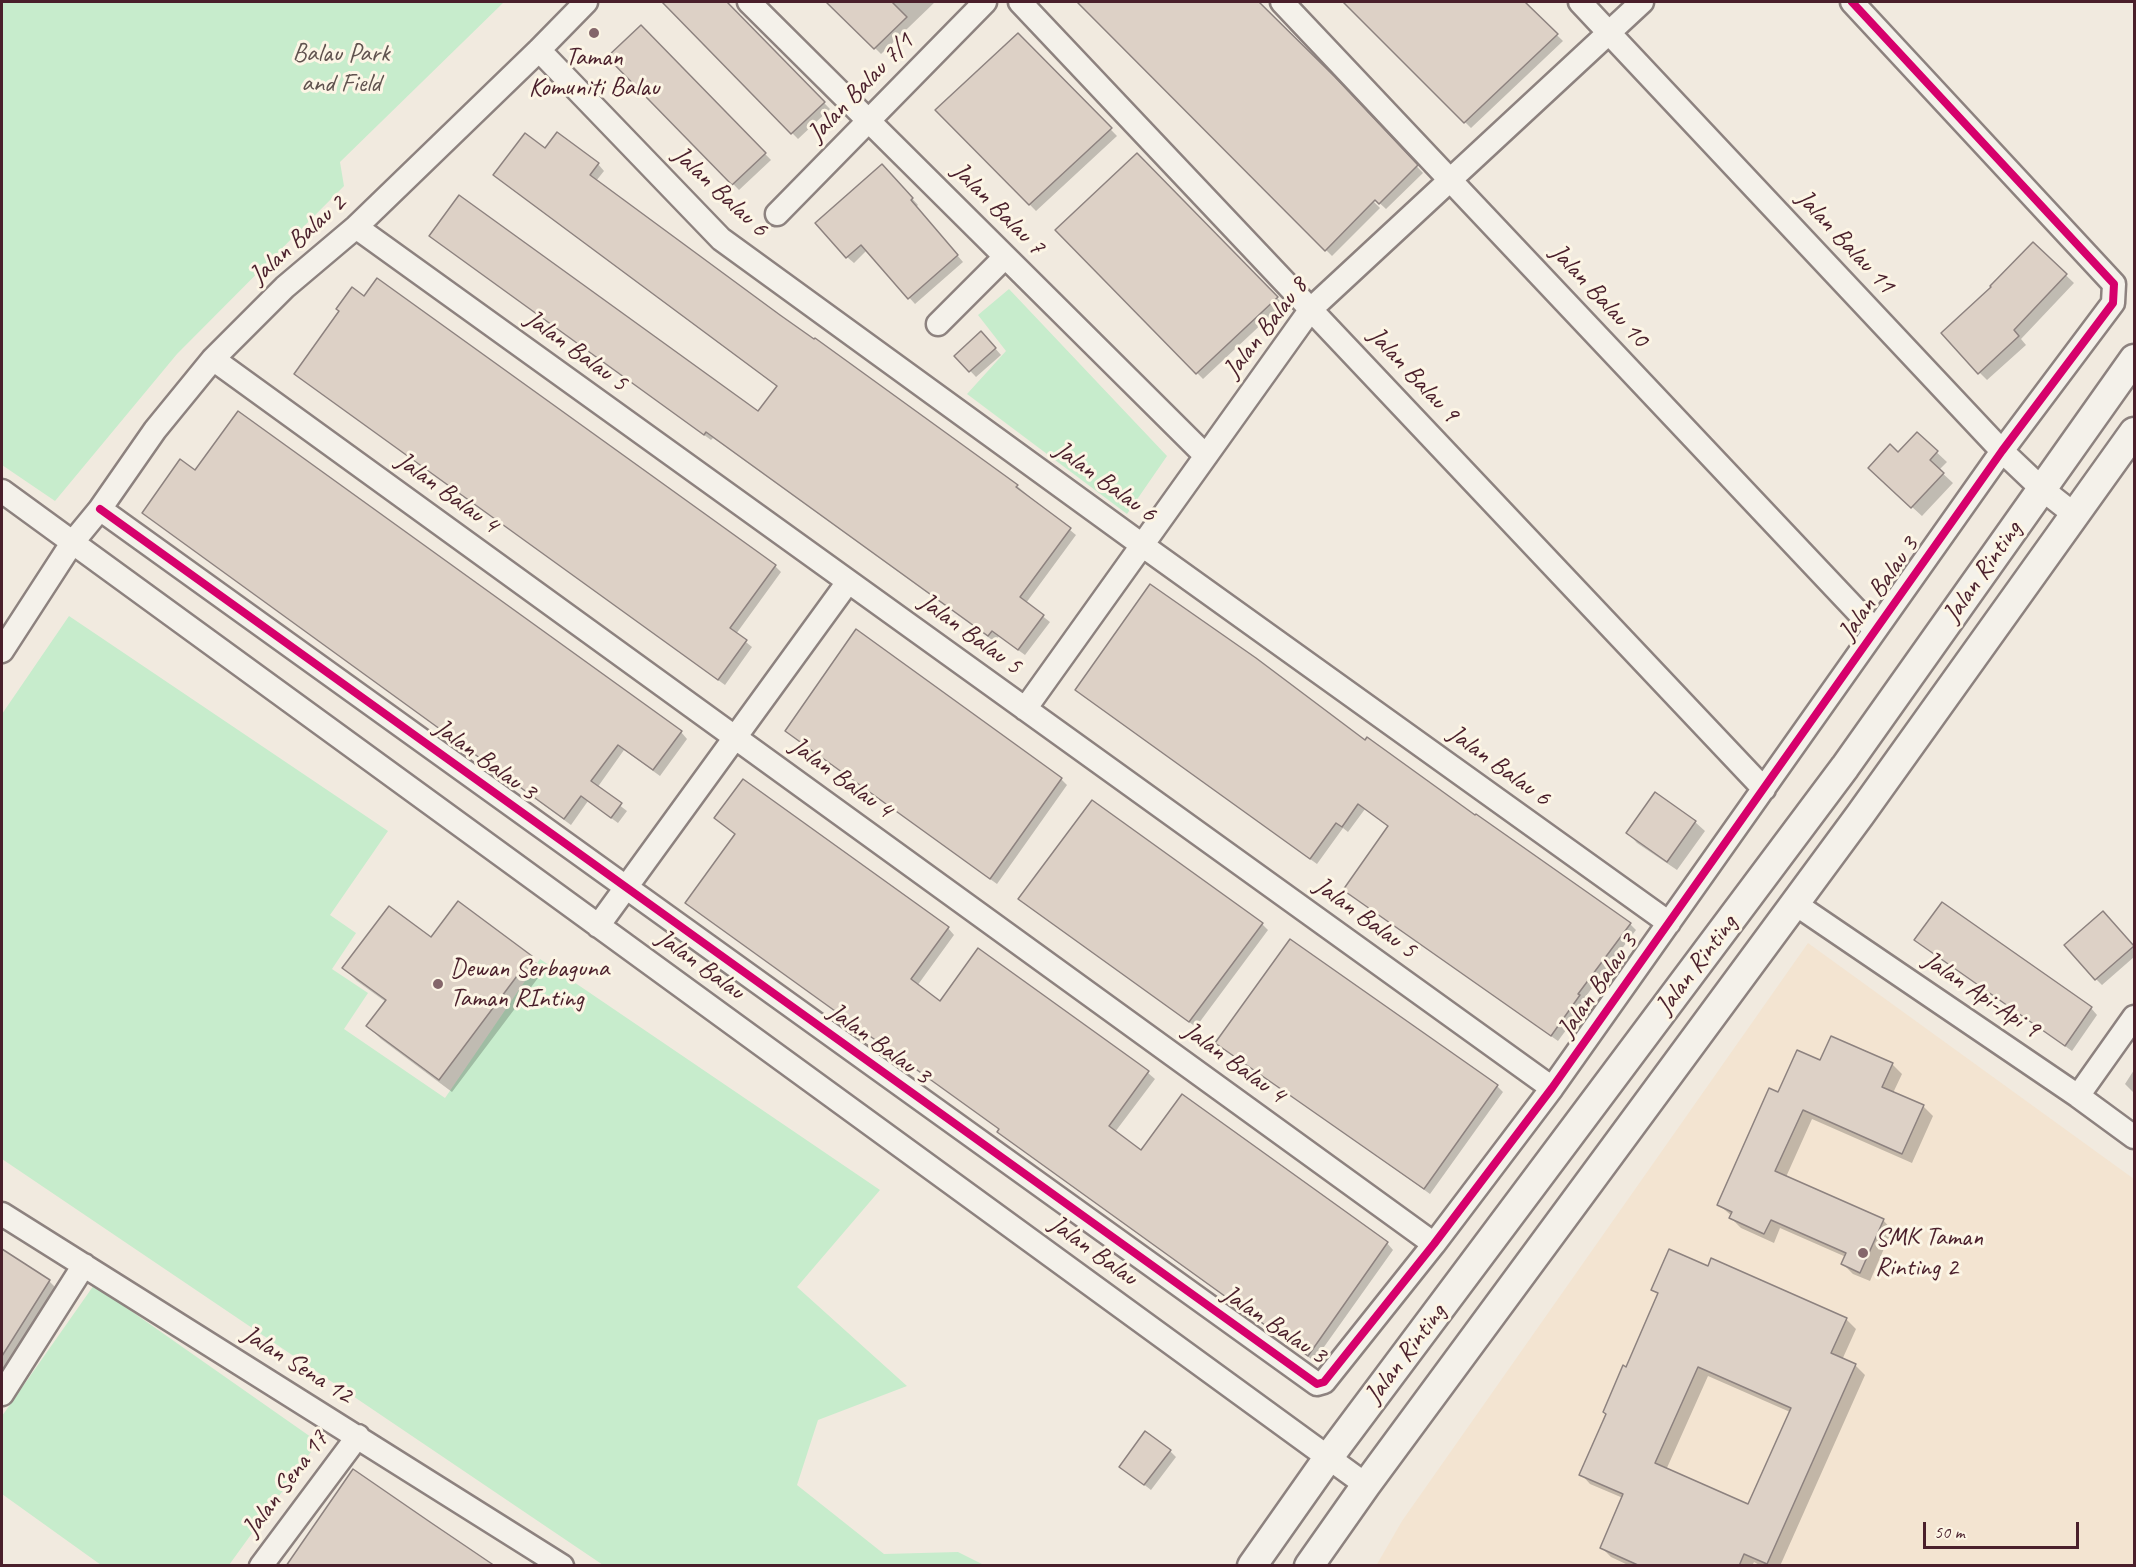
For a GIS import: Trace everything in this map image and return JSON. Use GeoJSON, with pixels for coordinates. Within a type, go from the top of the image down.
{"type":"FeatureCollection","features":[{"type":"Feature","properties":{"kind":"main road","name":"Jalan Rinting"},"geometry":{"type":"LineString","coordinates":[[1252,1566],[1328,1458],[1838,777],[2134,358]]}},
{"type":"Feature","properties":{"kind":"main road","name":"Jalan Rinting"},"geometry":{"type":"LineString","coordinates":[[1309,1566],[1366,1485],[1867,806],[2134,432]]}},
{"type":"Feature","properties":{"kind":"street","name":"Jalan Balau 2"},"geometry":{"type":"LineString","coordinates":[[2,651],[72,543],[100,509],[155,430],[213,359],[285,286],[356,227],[586,2]]}},
{"type":"Feature","properties":{"kind":"street","name":"Jalan Balau 7"},"geometry":{"type":"LineString","coordinates":[[749,2],[1206,456]]}},
{"type":"Feature","properties":{"kind":"street","name":"Jalan Balau 7/1"},"geometry":{"type":"LineString","coordinates":[[777,214],[985,2]]}},
{"type":"Feature","properties":{"kind":"street","name":"Jalan Balau 9"},"geometry":{"type":"LineString","coordinates":[[1020,2],[1764,789]]}},
{"type":"Feature","properties":{"kind":"street","name":"Jalan Balau 10"},"geometry":{"type":"LineString","coordinates":[[1282,2],[1875,630]]}},
{"type":"Feature","properties":{"kind":"street","name":"Jalan Balau 11"},"geometry":{"type":"LineString","coordinates":[[1580,2],[2002,451],[2042,489],[2075,515]]}},
{"type":"Feature","properties":{"kind":"street","name":"Jalan Balau 8"},"geometry":{"type":"LineString","coordinates":[[1025,709],[1311,309],[1642,2]]}},
{"type":"Feature","properties":{"kind":"street","name":"Jalan Balau 3"},"geometry":{"type":"LineString","coordinates":[[100,509],[1317,1384],[1324,1382],[1434,1244],[1552,1088],[2002,451],[2113,303],[2114,284],[1852,2]]}},
{"type":"Feature","properties":{"kind":"street","name":"Jalan Balau 6"},"geometry":{"type":"LineString","coordinates":[[539,50],[721,239],[1142,545],[1669,923]]}},
{"type":"Feature","properties":{"kind":"street","name":"Jalan Balau 5"},"geometry":{"type":"LineString","coordinates":[[356,227],[1552,1088]]}},
{"type":"Feature","properties":{"kind":"street"},"geometry":{"type":"LineString","coordinates":[[938,324],[1005,257]]}},
{"type":"Feature","properties":{"kind":"street","name":"Jalan Balau 4"},"geometry":{"type":"LineString","coordinates":[[213,359],[1434,1244]]}},
{"type":"Feature","properties":{"kind":"street","name":"Jalan Balau"},"geometry":{"type":"LineString","coordinates":[[2,491],[1366,1485]]}},
{"type":"Feature","properties":{"kind":"street"},"geometry":{"type":"LineString","coordinates":[[598,926],[848,582]]}},
{"type":"Feature","properties":{"kind":"street","name":"Jalan Api-Api 9"},"geometry":{"type":"LineString","coordinates":[[1794,903],[2078,1096],[2134,1137]]}},
{"type":"Feature","properties":{"kind":"street"},"geometry":{"type":"LineString","coordinates":[[2078,1096],[2134,1017]]}},
{"type":"Feature","properties":{"kind":"street","name":"Jalan Sena 12"},"geometry":{"type":"LineString","coordinates":[[2,1214],[562,1566]]}},
{"type":"Feature","properties":{"kind":"street"},"geometry":{"type":"LineString","coordinates":[[2,1394],[84,1265]]}},
{"type":"Feature","properties":{"kind":"street","name":"Jalan Sena 17"},"geometry":{"type":"LineString","coordinates":[[261,1566],[358,1436]]}},
{"type":"Feature","properties":{"kind":"shaded area","name":"SMK Taman Rinting 2"},"geometry":{"type":"Polygon","coordinates":[[[1808,943],[2134,1179],[2134,1565],[1376,1566],[1402,1521],[1808,943]]]}},
{"type":"Feature","properties":{"kind":"green space","name":"Balau Park and Field"},"geometry":{"type":"Polygon","coordinates":[[[2,2],[504,2],[340,162],[344,186],[177,354],[55,501],[2,465],[2,2]]]}},
{"type":"Feature","properties":{"kind":"green space"},"geometry":{"type":"Polygon","coordinates":[[[1009,289],[1167,456],[1127,514],[967,394],[1006,351],[978,315],[1009,289]]]}},
{"type":"Feature","properties":{"kind":"green space"},"geometry":{"type":"Polygon","coordinates":[[[69,616],[388,831],[330,915],[356,933],[332,969],[368,993],[344,1029],[445,1098],[540,959],[880,1190],[797,1287],[907,1386],[818,1420],[797,1485],[884,1554],[958,1552],[984,1565],[603,1565],[2,1159],[2,714],[69,616]]]}},
{"type":"Feature","properties":{"kind":"green space"},"geometry":{"type":"Polygon","coordinates":[[[94,1285],[318,1442],[229,1565],[101,1565],[2,1494],[2,1416],[94,1285]]]}},
{"type":"Feature","properties":{"kind":"building"},"geometry":{"type":"Polygon","coordinates":[[[662,2],[727,2],[825,102],[791,134],[662,2]]]}},
{"type":"Feature","properties":{"kind":"building"},"geometry":{"type":"Polygon","coordinates":[[[826,2],[892,2],[907,17],[874,49],[826,2]]]}},
{"type":"Feature","properties":{"kind":"building"},"geometry":{"type":"Polygon","coordinates":[[[1077,2],[1259,2],[1335,77],[1418,165],[1379,204],[1375,200],[1325,251],[1077,2]]]}},
{"type":"Feature","properties":{"kind":"building"},"geometry":{"type":"Polygon","coordinates":[[[1343,2],[1525,2],[1558,34],[1464,123],[1343,2]]]}},
{"type":"Feature","properties":{"kind":"building"},"geometry":{"type":"Polygon","coordinates":[[[641,25],[766,153],[732,185],[607,57],[641,25]]]}},
{"type":"Feature","properties":{"kind":"building"},"geometry":{"type":"Polygon","coordinates":[[[1018,33],[1112,128],[1029,205],[935,110],[1018,33]]]}},
{"type":"Feature","properties":{"kind":"building"},"geometry":{"type":"Polygon","coordinates":[[[557,132],[599,163],[590,175],[780,315],[1018,485],[1016,487],[1071,528],[1020,597],[1044,615],[1018,650],[992,631],[988,636],[706,432],[704,435],[429,236],[459,195],[758,411],[777,386],[493,175],[525,133],[545,148],[557,132]]]}},
{"type":"Feature","properties":{"kind":"building"},"geometry":{"type":"Polygon","coordinates":[[[1137,153],[1278,297],[1196,374],[1055,230],[1137,153]]]}},
{"type":"Feature","properties":{"kind":"building"},"geometry":{"type":"Polygon","coordinates":[[[882,164],[913,198],[911,200],[958,255],[908,299],[861,245],[846,258],[815,223],[882,164]]]}},
{"type":"Feature","properties":{"kind":"building"},"geometry":{"type":"Polygon","coordinates":[[[2033,242],[2067,274],[2014,330],[2019,336],[1978,374],[1941,333],[1991,287],[2033,242]]]}},
{"type":"Feature","properties":{"kind":"building"},"geometry":{"type":"Polygon","coordinates":[[[377,278],[776,565],[730,628],[747,640],[718,680],[294,374],[339,311],[336,309],[352,287],[364,296],[377,278]]]}},
{"type":"Feature","properties":{"kind":"building"},"geometry":{"type":"Polygon","coordinates":[[[981,331],[996,348],[969,372],[954,356],[981,331]]]}},
{"type":"Feature","properties":{"kind":"building"},"geometry":{"type":"Polygon","coordinates":[[[238,411],[682,731],[653,770],[618,745],[591,781],[622,803],[611,818],[581,796],[564,819],[142,513],[180,459],[195,470],[238,411]]]}},
{"type":"Feature","properties":{"kind":"building"},"geometry":{"type":"Polygon","coordinates":[[[1917,432],[1938,451],[1930,460],[1944,473],[1911,508],[1868,468],[1890,444],[1898,452],[1917,432]]]}},
{"type":"Feature","properties":{"kind":"building"},"geometry":{"type":"Polygon","coordinates":[[[1150,584],[1256,658],[1365,740],[1367,737],[1631,923],[1578,994],[1580,995],[1551,1036],[1343,890],[1388,826],[1358,804],[1342,827],[1336,823],[1310,859],[1075,690],[1150,584]]]}},
{"type":"Feature","properties":{"kind":"building"},"geometry":{"type":"Polygon","coordinates":[[[856,629],[1062,778],[990,879],[785,731],[856,629]]]}},
{"type":"Feature","properties":{"kind":"building"},"geometry":{"type":"Polygon","coordinates":[[[743,779],[949,927],[911,979],[940,1001],[978,948],[1149,1071],[1109,1126],[1141,1150],[1182,1094],[1388,1242],[1308,1356],[997,1132],[999,1129],[685,903],[735,834],[714,818],[743,779]]]}},
{"type":"Feature","properties":{"kind":"building"},"geometry":{"type":"Polygon","coordinates":[[[1655,792],[1696,821],[1667,862],[1626,833],[1655,792]]]}},
{"type":"Feature","properties":{"kind":"building"},"geometry":{"type":"Polygon","coordinates":[[[1092,800],[1263,923],[1189,1022],[1018,899],[1092,800]]]}},
{"type":"Feature","properties":{"kind":"building","name":"Dewan Serbaguna Taman RInting"},"geometry":{"type":"Polygon","coordinates":[[[458,901],[532,956],[439,1080],[366,1026],[386,1000],[342,968],[389,906],[431,937],[458,901]]]}},
{"type":"Feature","properties":{"kind":"building"},"geometry":{"type":"Polygon","coordinates":[[[1942,902],[2092,1007],[2065,1046],[1914,940],[1942,902]]]}},
{"type":"Feature","properties":{"kind":"building"},"geometry":{"type":"Polygon","coordinates":[[[2103,911],[2134,946],[2095,980],[2064,945],[2103,911]]]}},
{"type":"Feature","properties":{"kind":"building"},"geometry":{"type":"Polygon","coordinates":[[[1290,939],[1498,1085],[1424,1189],[1215,1043],[1290,939]]]}},
{"type":"Feature","properties":{"kind":"building"},"geometry":{"type":"Polygon","coordinates":[[[1831,1036],[1893,1063],[1882,1087],[1924,1105],[1902,1154],[1803,1110],[1775,1171],[1884,1219],[1860,1273],[1841,1264],[1846,1253],[1771,1220],[1764,1234],[1729,1218],[1732,1212],[1717,1205],[1769,1088],[1778,1092],[1797,1050],[1820,1060],[1831,1036]]]}},
{"type":"Feature","properties":{"kind":"building"},"geometry":{"type":"Polygon","coordinates":[[[2,1249],[50,1280],[2,1356],[2,1249]]]}},
{"type":"Feature","properties":{"kind":"building"},"geometry":{"type":"Polygon","coordinates":[[[1669,1249],[1708,1266],[1711,1258],[1847,1318],[1831,1353],[1856,1364],[1767,1564],[1744,1554],[1739,1566],[1640,1566],[1600,1548],[1623,1494],[1579,1475],[1606,1414],[1603,1412],[1623,1365],[1626,1367],[1658,1293],[1651,1290],[1669,1249]],[[1698,1367],[1655,1463],[1748,1504],[1791,1408],[1698,1367]]]}},
{"type":"Feature","properties":{"kind":"building"},"geometry":{"type":"Polygon","coordinates":[[[1145,1431],[1171,1450],[1144,1485],[1119,1467],[1145,1431]]]}},
{"type":"Feature","properties":{"kind":"building"},"geometry":{"type":"Polygon","coordinates":[[[353,1469],[430,1522],[495,1566],[286,1566],[353,1469]]]}},
{"type":"Feature","properties":{"kind":"cycle path"},"geometry":{"type":"LineString","coordinates":[[100,509],[1317,1384],[1324,1382],[1434,1244],[1552,1088],[2002,451],[2113,303],[2114,284],[1852,2]]}},
{"type":"Feature","properties":{"kind":"place","name":"Taman Komuniti Balau"},"geometry":{"type":"Point","coordinates":[594,33]}},
{"type":"Feature","properties":{"kind":"place","name":"Dewan Serbaguna Taman RInting"},"geometry":{"type":"Point","coordinates":[438,984]}},
{"type":"Feature","properties":{"kind":"place","name":"SMK Taman Rinting 2"},"geometry":{"type":"Point","coordinates":[1863,1253]}}]}
